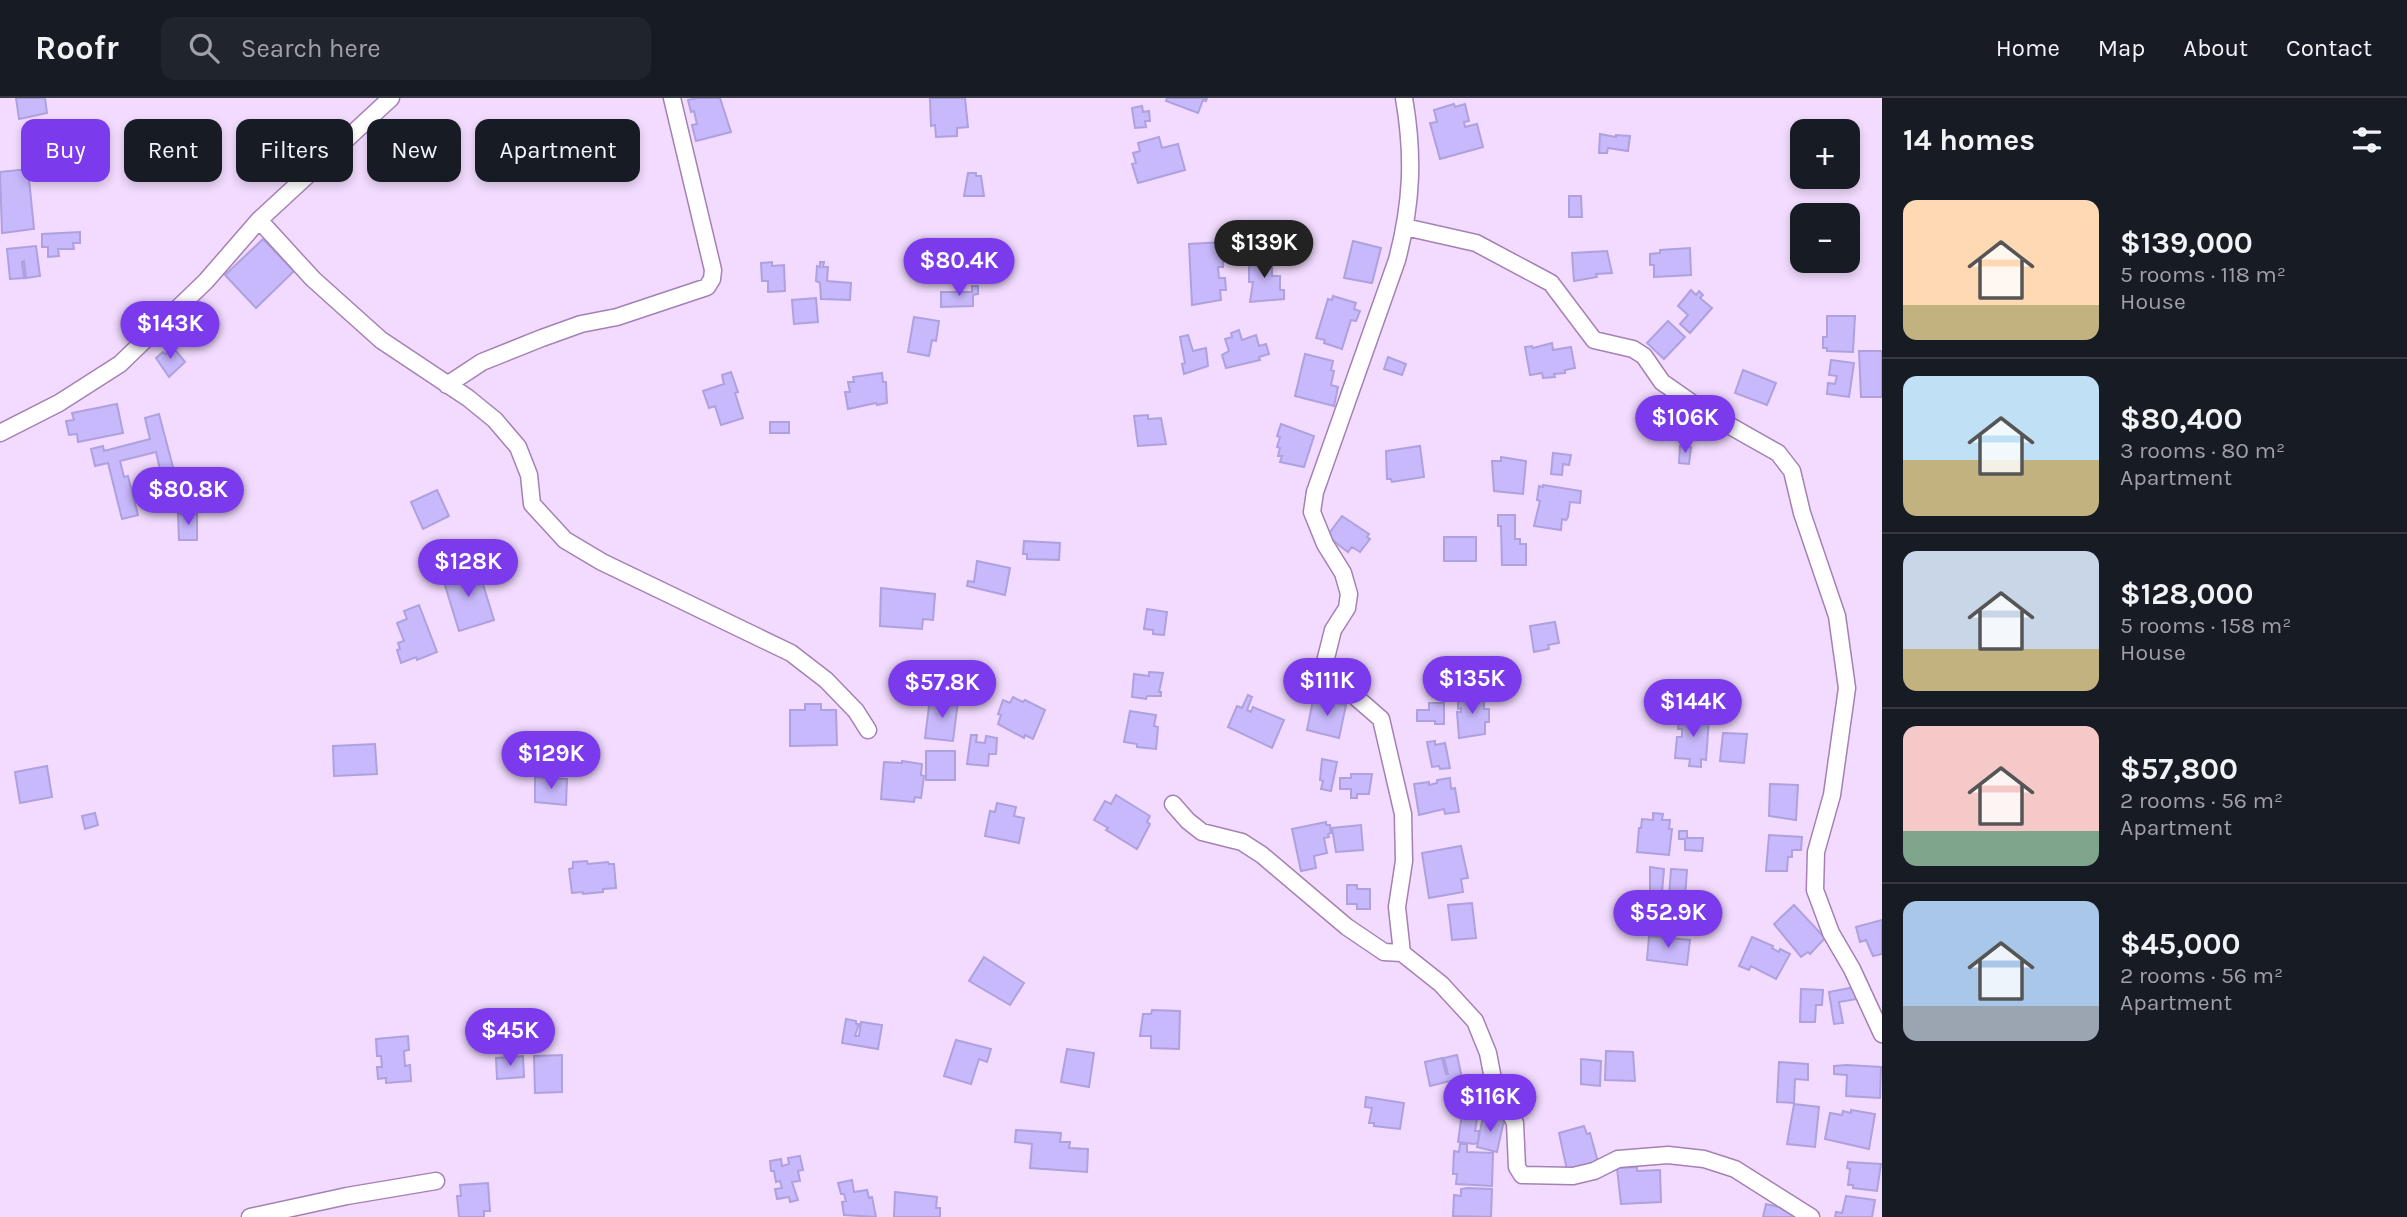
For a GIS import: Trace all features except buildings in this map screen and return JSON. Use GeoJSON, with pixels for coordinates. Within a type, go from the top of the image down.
{"type":"FeatureCollection","features":[{"type":"Feature","properties":{"kind":"street"},"geometry":{"type":"LineString","coordinates":[[0,433],[59,403],[120,364],[206,281],[259,220],[391,98]]}},
{"type":"Feature","properties":{"kind":"street"},"geometry":{"type":"LineString","coordinates":[[447,385],[482,362],[541,338],[581,324],[617,317],[707,287],[713,270],[672,98]]}},
{"type":"Feature","properties":{"kind":"street"},"geometry":{"type":"LineString","coordinates":[[1402,953],[1397,907],[1404,861],[1403,814],[1381,719],[1324,666],[1333,630],[1347,608],[1349,594],[1343,573],[1325,544],[1312,512],[1315,492],[1397,260],[1405,227],[1409,206],[1411,138],[1404,98]]}},
{"type":"Feature","properties":{"kind":"street"},"geometry":{"type":"LineString","coordinates":[[259,220],[313,279],[381,340],[468,398],[495,420],[518,447],[529,475],[532,504],[565,540],[602,562],[791,653],[825,680],[856,711],[868,730]]}},
{"type":"Feature","properties":{"kind":"street"},"geometry":{"type":"LineString","coordinates":[[1405,227],[1476,243],[1550,283],[1562,295],[1594,340],[1633,349],[1644,356],[1662,382],[1702,410],[1778,453],[1792,471],[1802,513],[1837,616],[1847,688],[1832,795],[1816,852],[1815,890],[1831,933],[1852,969],[1882,1034]]}},
{"type":"Feature","properties":{"kind":"street"},"geometry":{"type":"LineString","coordinates":[[1173,804],[1202,832],[1242,842],[1262,855],[1347,927],[1384,952],[1402,953],[1441,984],[1475,1021],[1488,1053],[1493,1079],[1515,1123],[1517,1167],[1522,1175],[1573,1176],[1594,1171],[1618,1159],[1628,1158],[1668,1155],[1704,1159],[1735,1169],[1806,1216]]}},
{"type":"Feature","properties":{"kind":"street"},"geometry":{"type":"LineString","coordinates":[[250,1217],[436,1181]]}}]}
